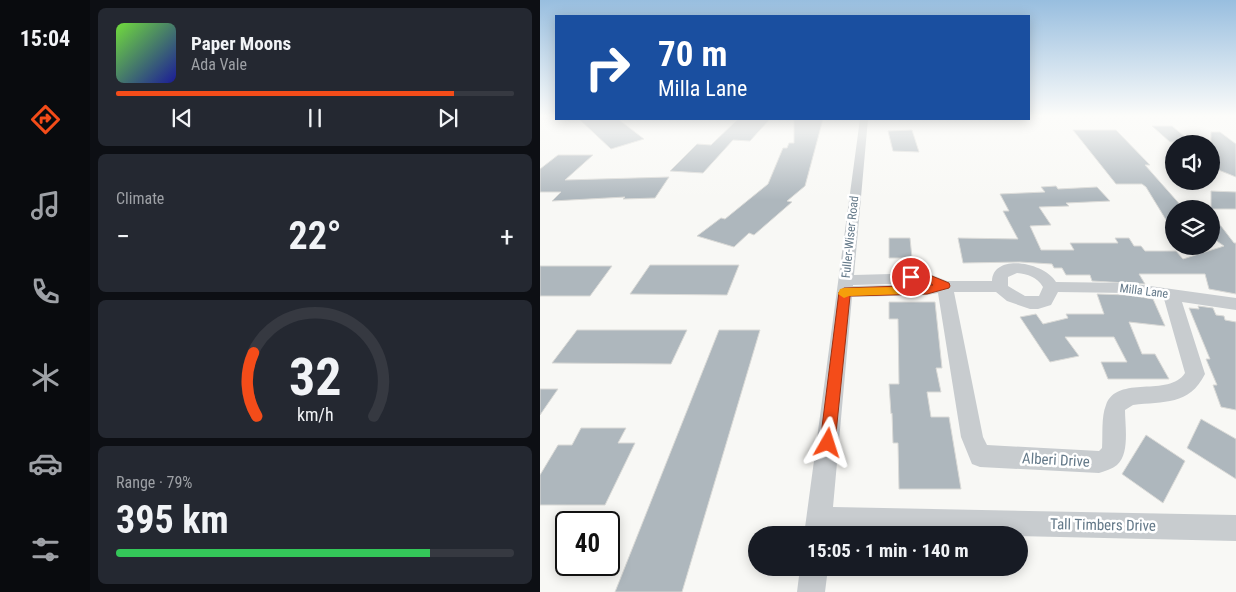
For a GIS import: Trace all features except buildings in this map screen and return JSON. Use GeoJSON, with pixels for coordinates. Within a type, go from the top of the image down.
{"type":"FeatureCollection","features":[{"type":"Feature","properties":{"kind":"street","name":"Fuller-Wiser Road"},"geometry":{"type":"LineString","coordinates":[[818,526],[861,145]]}},
{"type":"Feature","properties":{"kind":"street"},"geometry":{"type":"LineString","coordinates":[[845,286],[927,290],[945,286],[1000,287],[1013,298],[1033,303],[1046,299],[1052,292],[1049,281],[1038,272],[1015,268],[1003,273],[1000,277],[1000,287]]}},
{"type":"Feature","properties":{"kind":"street","name":"Alberi Drive"},"geometry":{"type":"LineString","coordinates":[[945,286],[972,438],[980,456],[1099,462],[1108,458],[1113,453],[1115,407],[1123,399],[1182,390],[1191,384],[1195,374],[1171,294]]}},
{"type":"Feature","properties":{"kind":"street","name":"Milla Lane"},"geometry":{"type":"LineString","coordinates":[[1051,287],[1128,288],[1236,304]]}},
{"type":"Feature","properties":{"kind":"street","name":"Tall Timbers Drive"},"geometry":{"type":"LineString","coordinates":[[1028,528],[1236,528]]}},
{"type":"Feature","properties":{"kind":"street"},"geometry":{"type":"LineString","coordinates":[[811,592],[813,576]]}},
{"type":"Feature","properties":{"kind":"slow traffic"},"geometry":{"type":"LineString","coordinates":[[844,294],[844,292],[900,291]]}},
{"type":"Feature","properties":{"kind":"route"},"geometry":{"type":"LineString","coordinates":[[828,443],[844,292],[927,290],[945,286],[927,278],[911,277]]}}]}
